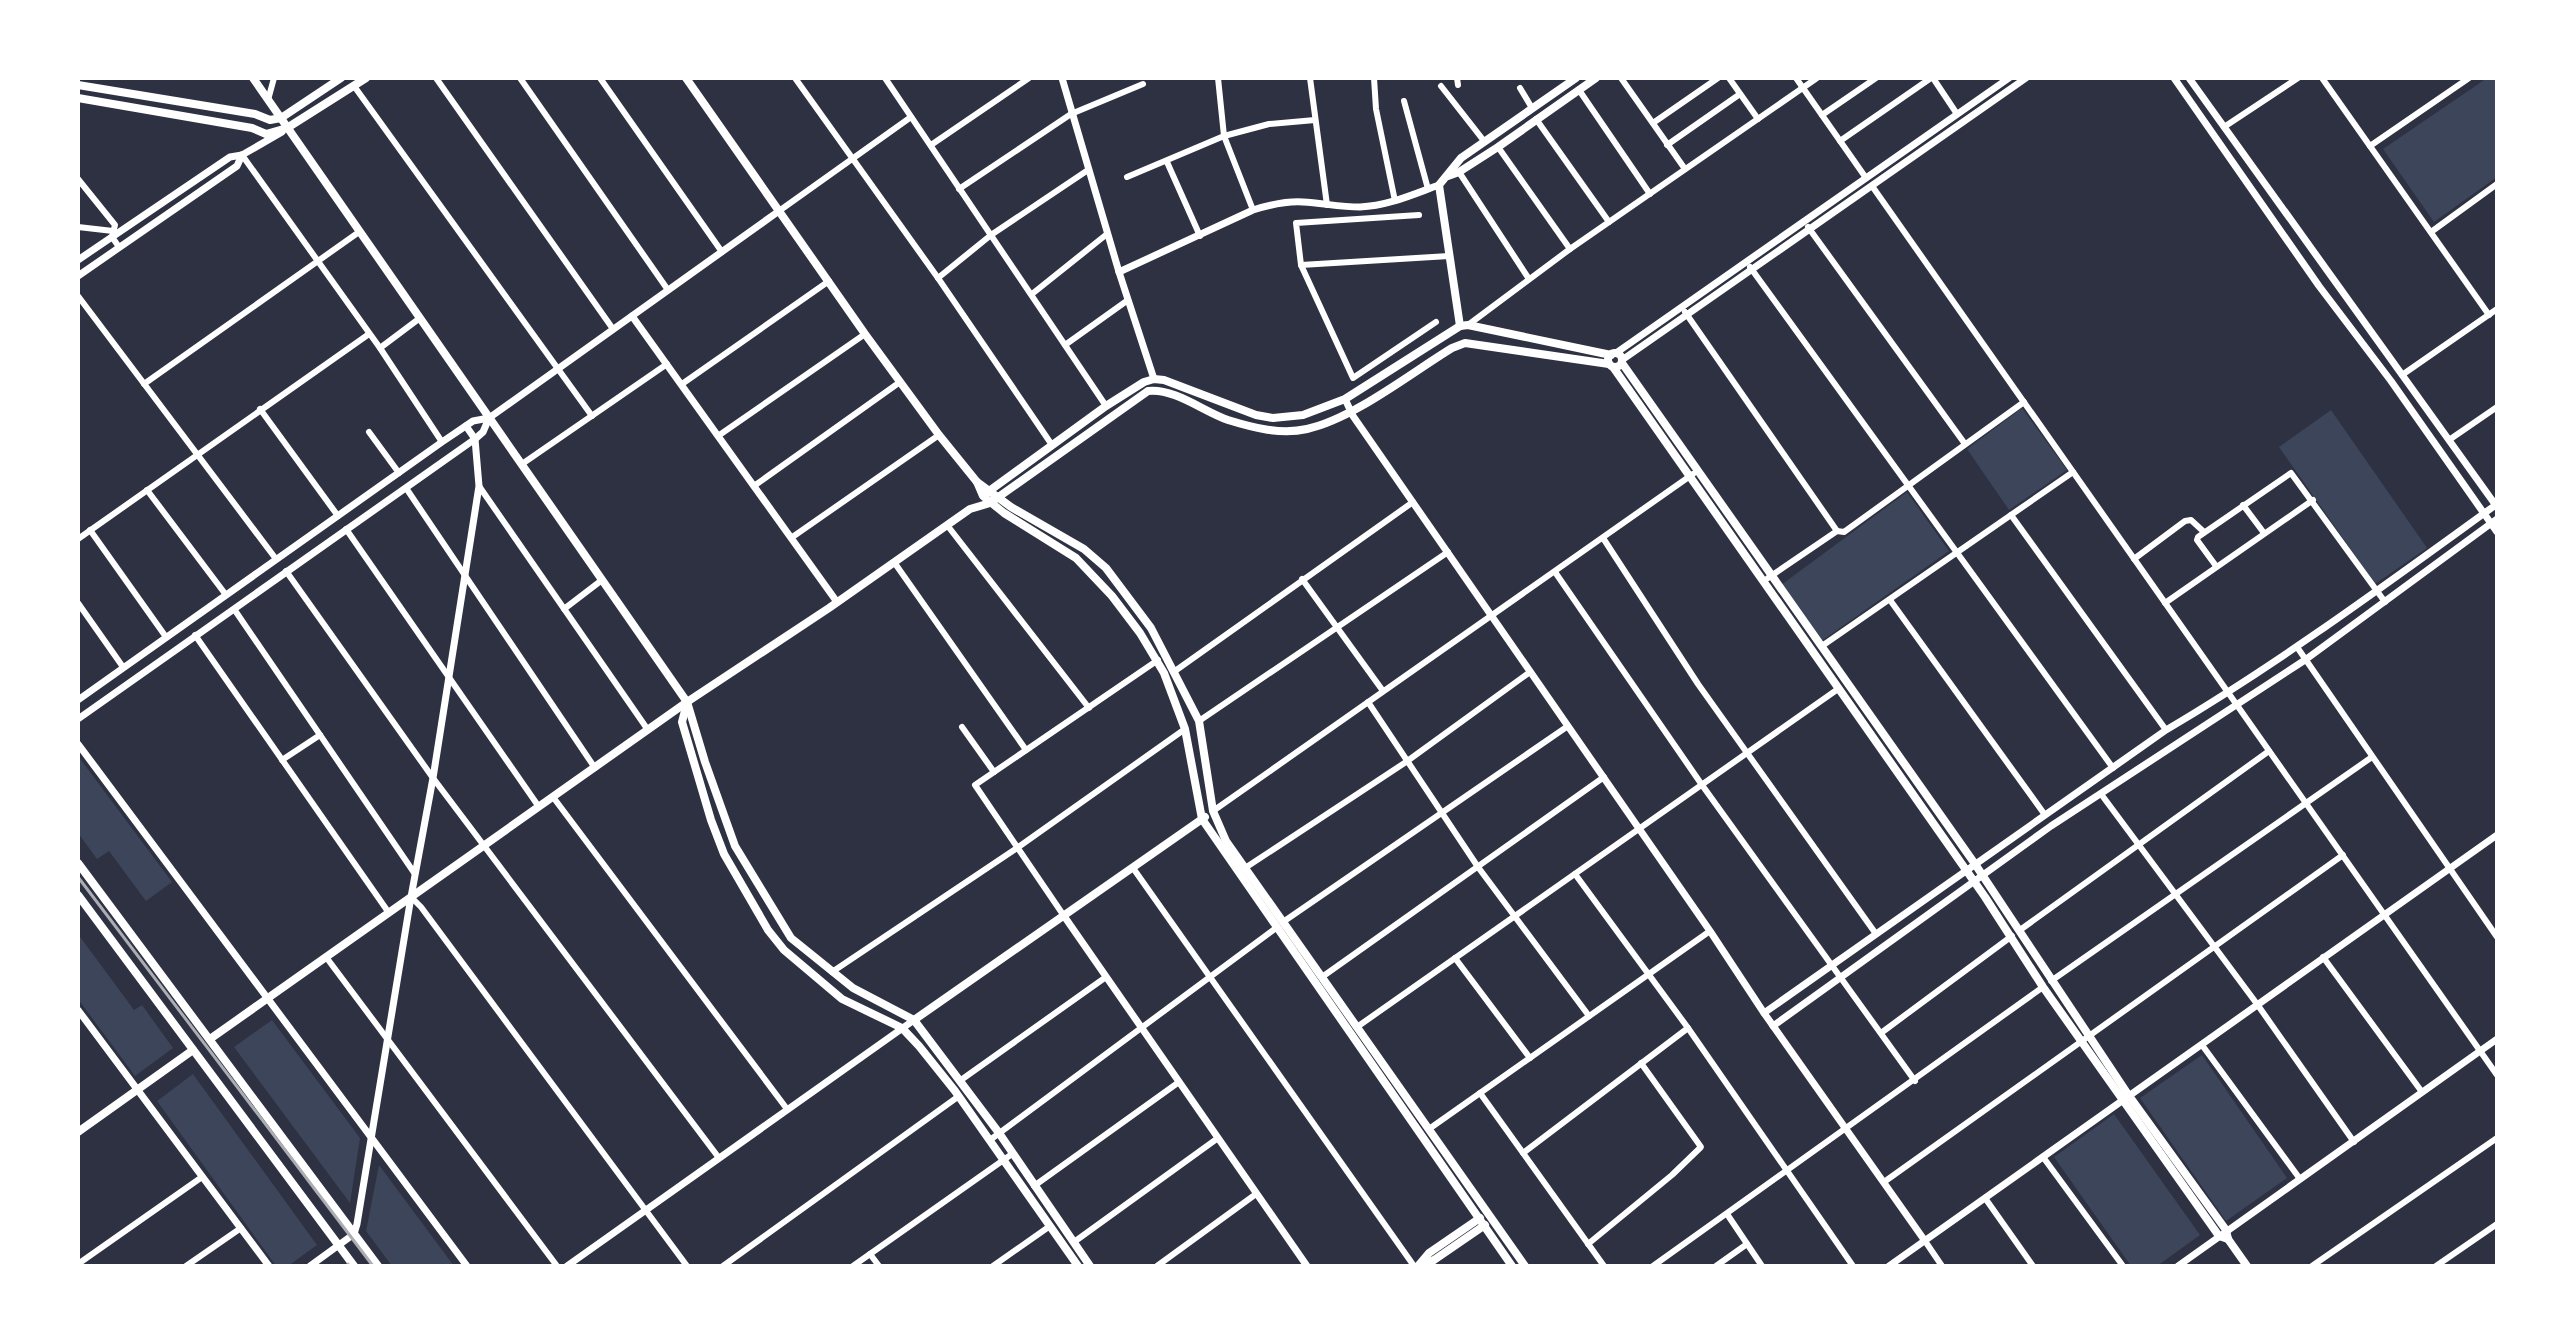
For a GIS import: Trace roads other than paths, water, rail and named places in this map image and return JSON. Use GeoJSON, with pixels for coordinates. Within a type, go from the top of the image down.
{"type":"FeatureCollection","features":[{"type":"Feature","properties":{"kind":"main road"},"geometry":{"type":"LineString","coordinates":[[253,78],[687,702],[735,846],[791,938],[853,988],[914,1020],[999,1133],[1008,1157],[1078,1266]]}},
{"type":"Feature","properties":{"kind":"main road"},"geometry":{"type":"LineString","coordinates":[[78,85],[255,114],[270,120],[281,118],[341,78]]}},
{"type":"Feature","properties":{"kind":"main road"},"geometry":{"type":"LineString","coordinates":[[78,98],[252,128],[266,134],[287,128],[366,78]]}},
{"type":"Feature","properties":{"kind":"main road"},"geometry":{"type":"LineString","coordinates":[[686,78],[865,334],[987,498],[1076,558],[1126,614],[1158,660],[1185,729],[1202,819],[1280,925],[1512,1266]]}},
{"type":"Feature","properties":{"kind":"main road"},"geometry":{"type":"LineString","coordinates":[[1464,326],[1449,256],[1439,185],[1461,158],[1576,78]]}},
{"type":"Feature","properties":{"kind":"main road"},"geometry":{"type":"LineString","coordinates":[[1448,176],[1498,147],[1596,78]]}},
{"type":"Feature","properties":{"kind":"main road"},"geometry":{"type":"LineString","coordinates":[[987,498],[1106,406],[1132,388],[1154,379],[1173,383],[1240,410],[1273,418],[1303,415],[1345,399],[1464,326],[1615,360],[1699,470],[1975,864],[2047,984],[2247,1266]]}},
{"type":"Feature","properties":{"kind":"main road"},"geometry":{"type":"LineString","coordinates":[[210,1039],[687,702],[1148,391],[1163,391],[1217,416],[1275,431],[1307,429],[1351,412],[1452,348],[1465,343],[1615,360]]}},
{"type":"Feature","properties":{"kind":"main road"},"geometry":{"type":"LineString","coordinates":[[1615,360],[1689,477],[1762,582],[1966,871],[2016,933]]}},
{"type":"Feature","properties":{"kind":"main road"},"geometry":{"type":"LineString","coordinates":[[987,498],[1084,549],[1106,568],[1151,628],[1199,721],[1213,811],[1226,841],[1280,925],[1322,977],[1525,1266]]}},
{"type":"Feature","properties":{"kind":"main road"},"geometry":{"type":"LineString","coordinates":[[687,702],[682,722],[711,820],[724,854],[768,930],[784,950],[842,999],[902,1028],[959,1096],[990,1140],[1034,1186],[1090,1266]]}},
{"type":"Feature","properties":{"kind":"main road"},"geometry":{"type":"LineString","coordinates":[[914,1020],[1213,811]]}},
{"type":"Feature","properties":{"kind":"main road"},"geometry":{"type":"LineString","coordinates":[[78,863],[378,1266]]}},
{"type":"Feature","properties":{"kind":"main road"},"geometry":{"type":"LineString","coordinates":[[78,895],[354,1266]]}},
{"type":"Feature","properties":{"kind":"main road"},"geometry":{"type":"LineString","coordinates":[[78,1132],[193,1050]]}},
{"type":"Feature","properties":{"kind":"main road"},"geometry":{"type":"LineString","coordinates":[[1418,1266],[1429,1253],[1490,1216]]}},
{"type":"Feature","properties":{"kind":"street"},"geometry":{"type":"LineString","coordinates":[[268,100],[274,78]]}},
{"type":"Feature","properties":{"kind":"street"},"geometry":{"type":"LineString","coordinates":[[436,78],[613,329]]}},
{"type":"Feature","properties":{"kind":"street"},"geometry":{"type":"LineString","coordinates":[[520,78],[668,290]]}},
{"type":"Feature","properties":{"kind":"street"},"geometry":{"type":"LineString","coordinates":[[600,78],[722,252]]}},
{"type":"Feature","properties":{"kind":"street"},"geometry":{"type":"LineString","coordinates":[[795,78],[938,278],[1052,445]]}},
{"type":"Feature","properties":{"kind":"street"},"geometry":{"type":"LineString","coordinates":[[885,78],[1106,406]]}},
{"type":"Feature","properties":{"kind":"street"},"geometry":{"type":"LineString","coordinates":[[931,145],[1029,78]]}},
{"type":"Feature","properties":{"kind":"street"},"geometry":{"type":"LineString","coordinates":[[1062,78],[1107,234],[1154,379]]}},
{"type":"Feature","properties":{"kind":"street"},"geometry":{"type":"LineString","coordinates":[[1218,78],[1224,136],[1253,210]]}},
{"type":"Feature","properties":{"kind":"street"},"geometry":{"type":"LineString","coordinates":[[1310,78],[1327,206]]}},
{"type":"Feature","properties":{"kind":"street"},"geometry":{"type":"LineString","coordinates":[[1374,78],[1376,109],[1395,201]]}},
{"type":"Feature","properties":{"kind":"street"},"geometry":{"type":"LineString","coordinates":[[1621,78],[1685,169]]}},
{"type":"Feature","properties":{"kind":"street"},"geometry":{"type":"LineString","coordinates":[[1653,123],[1718,78]]}},
{"type":"Feature","properties":{"kind":"street"},"geometry":{"type":"LineString","coordinates":[[1729,78],[1758,119]]}},
{"type":"Feature","properties":{"kind":"street"},"geometry":{"type":"LineString","coordinates":[[1796,78],[1866,178]]}},
{"type":"Feature","properties":{"kind":"street"},"geometry":{"type":"LineString","coordinates":[[1464,326],[1817,78]]}},
{"type":"Feature","properties":{"kind":"street"},"geometry":{"type":"LineString","coordinates":[[1822,115],[1876,78]]}},
{"type":"Feature","properties":{"kind":"street"},"geometry":{"type":"LineString","coordinates":[[1840,141],[1932,78],[1957,114]]}},
{"type":"Feature","properties":{"kind":"street"},"geometry":{"type":"LineString","coordinates":[[1615,360],[1681,306],[2009,78]]}},
{"type":"Feature","properties":{"kind":"street"},"geometry":{"type":"LineString","coordinates":[[1615,360],[1687,315],[2026,78]]}},
{"type":"Feature","properties":{"kind":"street"},"geometry":{"type":"LineString","coordinates":[[2174,78],[2319,286],[2484,513],[2494,521],[2497,532]]}},
{"type":"Feature","properties":{"kind":"street"},"geometry":{"type":"LineString","coordinates":[[1764,1013],[2166,730],[2228,693],[2378,591],[2496,505],[2189,78]]}},
{"type":"Feature","properties":{"kind":"street"},"geometry":{"type":"LineString","coordinates":[[2224,127],[2298,78]]}},
{"type":"Feature","properties":{"kind":"street"},"geometry":{"type":"LineString","coordinates":[[2322,78],[2489,315]]}},
{"type":"Feature","properties":{"kind":"street"},"geometry":{"type":"LineString","coordinates":[[2370,146],[2469,78]]}},
{"type":"Feature","properties":{"kind":"street"},"geometry":{"type":"LineString","coordinates":[[959,189],[1071,114],[1143,84]]}},
{"type":"Feature","properties":{"kind":"street"},"geometry":{"type":"LineString","coordinates":[[354,86],[592,416]]}},
{"type":"Feature","properties":{"kind":"street"},"geometry":{"type":"LineString","coordinates":[[1441,86],[1484,141]]}},
{"type":"Feature","properties":{"kind":"street"},"geometry":{"type":"LineString","coordinates":[[1520,88],[1532,108]]}},
{"type":"Feature","properties":{"kind":"street"},"geometry":{"type":"LineString","coordinates":[[1579,90],[1650,194]]}},
{"type":"Feature","properties":{"kind":"street"},"geometry":{"type":"LineString","coordinates":[[1667,145],[1740,94]]}},
{"type":"Feature","properties":{"kind":"street"},"geometry":{"type":"LineString","coordinates":[[1404,101],[1428,189]]}},
{"type":"Feature","properties":{"kind":"street"},"geometry":{"type":"LineString","coordinates":[[78,700],[442,442],[473,421],[489,418],[911,117]]}},
{"type":"Feature","properties":{"kind":"street"},"geometry":{"type":"LineString","coordinates":[[1536,119],[1609,222]]}},
{"type":"Feature","properties":{"kind":"street"},"geometry":{"type":"LineString","coordinates":[[1127,177],[1224,136],[1269,124],[1315,120]]}},
{"type":"Feature","properties":{"kind":"street"},"geometry":{"type":"LineString","coordinates":[[78,260],[230,157],[242,155],[287,128]]}},
{"type":"Feature","properties":{"kind":"street"},"geometry":{"type":"LineString","coordinates":[[1498,147],[1570,249]]}},
{"type":"Feature","properties":{"kind":"street"},"geometry":{"type":"LineString","coordinates":[[78,276],[237,166],[242,155]]}},
{"type":"Feature","properties":{"kind":"street"},"geometry":{"type":"LineString","coordinates":[[242,155],[380,348],[442,442]]}},
{"type":"Feature","properties":{"kind":"street"},"geometry":{"type":"LineString","coordinates":[[1167,162],[1200,236]]}},
{"type":"Feature","properties":{"kind":"street"},"geometry":{"type":"LineString","coordinates":[[938,278],[991,235],[1088,170]]}},
{"type":"Feature","properties":{"kind":"street"},"geometry":{"type":"LineString","coordinates":[[1459,172],[1529,279]]}},
{"type":"Feature","properties":{"kind":"street"},"geometry":{"type":"LineString","coordinates":[[78,179],[115,225],[113,234],[119,247]]}},
{"type":"Feature","properties":{"kind":"street"},"geometry":{"type":"LineString","coordinates":[[2431,232],[2497,184]]}},
{"type":"Feature","properties":{"kind":"street"},"geometry":{"type":"LineString","coordinates":[[1119,272],[1253,210],[1292,202],[1363,207],[1395,201],[1439,185]]}},
{"type":"Feature","properties":{"kind":"street"},"geometry":{"type":"LineString","coordinates":[[1872,186],[2497,1075]]}},
{"type":"Feature","properties":{"kind":"street"},"geometry":{"type":"LineString","coordinates":[[1419,215],[1296,223],[1301,265],[1353,378],[1436,322]]}},
{"type":"Feature","properties":{"kind":"street"},"geometry":{"type":"LineString","coordinates":[[1804,220],[1965,444]]}},
{"type":"Feature","properties":{"kind":"street"},"geometry":{"type":"LineString","coordinates":[[78,227],[113,234]]}},
{"type":"Feature","properties":{"kind":"street"},"geometry":{"type":"LineString","coordinates":[[144,384],[359,232]]}},
{"type":"Feature","properties":{"kind":"street"},"geometry":{"type":"LineString","coordinates":[[1032,294],[1107,234]]}},
{"type":"Feature","properties":{"kind":"street"},"geometry":{"type":"LineString","coordinates":[[1301,265],[1449,256]]}},
{"type":"Feature","properties":{"kind":"street"},"geometry":{"type":"LineString","coordinates":[[1745,261],[2113,768]]}},
{"type":"Feature","properties":{"kind":"street"},"geometry":{"type":"LineString","coordinates":[[682,384],[830,281]]}},
{"type":"Feature","properties":{"kind":"street"},"geometry":{"type":"LineString","coordinates":[[78,296],[276,559]]}},
{"type":"Feature","properties":{"kind":"street"},"geometry":{"type":"LineString","coordinates":[[1065,345],[1128,300]]}},
{"type":"Feature","properties":{"kind":"street"},"geometry":{"type":"LineString","coordinates":[[1681,306],[1837,531]]}},
{"type":"Feature","properties":{"kind":"street"},"geometry":{"type":"LineString","coordinates":[[2402,375],[2497,309]]}},
{"type":"Feature","properties":{"kind":"street"},"geometry":{"type":"LineString","coordinates":[[632,316],[837,602]]}},
{"type":"Feature","properties":{"kind":"street"},"geometry":{"type":"LineString","coordinates":[[380,348],[420,318]]}},
{"type":"Feature","properties":{"kind":"street"},"geometry":{"type":"LineString","coordinates":[[78,539],[369,334]]}},
{"type":"Feature","properties":{"kind":"street"},"geometry":{"type":"LineString","coordinates":[[718,436],[865,334]]}},
{"type":"Feature","properties":{"kind":"street"},"geometry":{"type":"LineString","coordinates":[[522,464],[667,364]]}},
{"type":"Feature","properties":{"kind":"street"},"geometry":{"type":"LineString","coordinates":[[754,486],[900,382]]}},
{"type":"Feature","properties":{"kind":"street"},"geometry":{"type":"LineString","coordinates":[[1345,399],[1764,1013],[1942,1266]]}},
{"type":"Feature","properties":{"kind":"street"},"geometry":{"type":"LineString","coordinates":[[1762,582],[1837,531],[1844,532],[2024,402]]}},
{"type":"Feature","properties":{"kind":"street"},"geometry":{"type":"LineString","coordinates":[[2449,440],[2497,407]]}},
{"type":"Feature","properties":{"kind":"street"},"geometry":{"type":"LineString","coordinates":[[260,409],[338,516]]}},
{"type":"Feature","properties":{"kind":"street"},"geometry":{"type":"LineString","coordinates":[[78,719],[475,439],[483,432],[489,418]]}},
{"type":"Feature","properties":{"kind":"street"},"geometry":{"type":"LineString","coordinates":[[310,1266],[354,1234],[372,1138],[479,486],[475,439],[466,426]]}},
{"type":"Feature","properties":{"kind":"street"},"geometry":{"type":"LineString","coordinates":[[369,432],[399,473]]}},
{"type":"Feature","properties":{"kind":"street"},"geometry":{"type":"LineString","coordinates":[[791,538],[939,435]]}},
{"type":"Feature","properties":{"kind":"street"},"geometry":{"type":"LineString","coordinates":[[1213,811],[1699,470]]}},
{"type":"Feature","properties":{"kind":"street"},"geometry":{"type":"LineString","coordinates":[[1822,646],[2073,472]]}},
{"type":"Feature","properties":{"kind":"street"},"geometry":{"type":"LineString","coordinates":[[2216,566],[2197,540],[2204,532],[2291,473],[2385,602]]}},
{"type":"Feature","properties":{"kind":"street"},"geometry":{"type":"LineString","coordinates":[[479,486],[648,730]]}},
{"type":"Feature","properties":{"kind":"street"},"geometry":{"type":"LineString","coordinates":[[406,488],[595,768]]}},
{"type":"Feature","properties":{"kind":"street"},"geometry":{"type":"LineString","coordinates":[[147,490],[226,595]]}},
{"type":"Feature","properties":{"kind":"street"},"geometry":{"type":"LineString","coordinates":[[2165,603],[2313,500]]}},
{"type":"Feature","properties":{"kind":"street"},"geometry":{"type":"LineString","coordinates":[[1175,671],[1413,502]]}},
{"type":"Feature","properties":{"kind":"street"},"geometry":{"type":"LineString","coordinates":[[2243,505],[2264,533]]}},
{"type":"Feature","properties":{"kind":"street"},"geometry":{"type":"LineString","coordinates":[[2011,515],[2166,730]]}},
{"type":"Feature","properties":{"kind":"street"},"geometry":{"type":"LineString","coordinates":[[2134,559],[2185,521],[2191,520],[2204,532]]}},
{"type":"Feature","properties":{"kind":"street"},"geometry":{"type":"LineString","coordinates":[[1773,1026],[2051,826],[2305,660],[2494,521]]}},
{"type":"Feature","properties":{"kind":"street"},"geometry":{"type":"LineString","coordinates":[[947,525],[1089,708]]}},
{"type":"Feature","properties":{"kind":"street"},"geometry":{"type":"LineString","coordinates":[[346,529],[539,807]]}},
{"type":"Feature","properties":{"kind":"street"},"geometry":{"type":"LineString","coordinates":[[90,530],[166,637]]}},
{"type":"Feature","properties":{"kind":"street"},"geometry":{"type":"LineString","coordinates":[[1603,538],[1698,684],[1876,934]]}},
{"type":"Feature","properties":{"kind":"street"},"geometry":{"type":"LineString","coordinates":[[1199,721],[1448,552]]}},
{"type":"Feature","properties":{"kind":"street"},"geometry":{"type":"LineString","coordinates":[[894,562],[1026,750]]}},
{"type":"Feature","properties":{"kind":"street"},"geometry":{"type":"LineString","coordinates":[[286,571],[433,778],[719,1158]]}},
{"type":"Feature","properties":{"kind":"street"},"geometry":{"type":"LineString","coordinates":[[1555,572],[1702,785],[1915,1081]]}},
{"type":"Feature","properties":{"kind":"street"},"geometry":{"type":"LineString","coordinates":[[1302,579],[1383,691]]}},
{"type":"Feature","properties":{"kind":"street"},"geometry":{"type":"LineString","coordinates":[[564,609],[602,580]]}},
{"type":"Feature","properties":{"kind":"street"},"geometry":{"type":"LineString","coordinates":[[1890,600],[2045,815]]}},
{"type":"Feature","properties":{"kind":"street"},"geometry":{"type":"LineString","coordinates":[[78,603],[123,667]]}},
{"type":"Feature","properties":{"kind":"street"},"geometry":{"type":"LineString","coordinates":[[234,609],[415,874]]}},
{"type":"Feature","properties":{"kind":"street"},"geometry":{"type":"LineString","coordinates":[[195,635],[389,913]]}},
{"type":"Feature","properties":{"kind":"street"},"geometry":{"type":"LineString","coordinates":[[2297,647],[2497,937]]}},
{"type":"Feature","properties":{"kind":"street"},"geometry":{"type":"LineString","coordinates":[[1158,660],[976,783],[975,788],[1307,1266]]}},
{"type":"Feature","properties":{"kind":"street"},"geometry":{"type":"LineString","coordinates":[[1245,868],[1406,762],[1530,672]]}},
{"type":"Feature","properties":{"kind":"street"},"geometry":{"type":"LineString","coordinates":[[1357,1027],[1838,689]]}},
{"type":"Feature","properties":{"kind":"street"},"geometry":{"type":"LineString","coordinates":[[1368,702],[1478,867],[1589,1016]]}},
{"type":"Feature","properties":{"kind":"street"},"geometry":{"type":"LineString","coordinates":[[990,1140],[1280,925],[1568,726]]}},
{"type":"Feature","properties":{"kind":"street"},"geometry":{"type":"LineString","coordinates":[[962,727],[994,772]]}},
{"type":"Feature","properties":{"kind":"street"},"geometry":{"type":"LineString","coordinates":[[832,972],[1017,848],[1185,729]]}},
{"type":"Feature","properties":{"kind":"street"},"geometry":{"type":"LineString","coordinates":[[282,760],[320,735]]}},
{"type":"Feature","properties":{"kind":"street"},"geometry":{"type":"LineString","coordinates":[[78,744],[467,1266]]}},
{"type":"Feature","properties":{"kind":"street"},"geometry":{"type":"LineString","coordinates":[[1881,1033],[2269,751]]}},
{"type":"Feature","properties":{"kind":"street"},"geometry":{"type":"LineString","coordinates":[[1653,1266],[2047,984],[2372,757]]}},
{"type":"Feature","properties":{"kind":"street"},"geometry":{"type":"LineString","coordinates":[[1322,977],[1604,777]]}},
{"type":"Feature","properties":{"kind":"street"},"geometry":{"type":"LineString","coordinates":[[2101,794],[2257,1004],[2354,1142]]}},
{"type":"Feature","properties":{"kind":"street"},"geometry":{"type":"LineString","coordinates":[[553,797],[787,1109]]}},
{"type":"Feature","properties":{"kind":"street"},"geometry":{"type":"LineString","coordinates":[[1889,1266],[2497,835]]}},
{"type":"Feature","properties":{"kind":"street"},"geometry":{"type":"LineString","coordinates":[[1884,1182],[2343,855]]}},
{"type":"Feature","properties":{"kind":"street"},"geometry":{"type":"LineString","coordinates":[[1133,868],[1418,1266]]}},
{"type":"Feature","properties":{"kind":"street"},"geometry":{"type":"LineString","coordinates":[[1575,874],[1688,1028],[1853,1266]]}},
{"type":"Feature","properties":{"kind":"street"},"geometry":{"type":"LineString","coordinates":[[411,897],[687,1266]]}},
{"type":"Feature","properties":{"kind":"street"},"geometry":{"type":"LineString","coordinates":[[1429,1129],[1710,931]]}},
{"type":"Feature","properties":{"kind":"street"},"geometry":{"type":"LineString","coordinates":[[326,957],[557,1266]]}},
{"type":"Feature","properties":{"kind":"street"},"geometry":{"type":"LineString","coordinates":[[2323,957],[2422,1092]]}},
{"type":"Feature","properties":{"kind":"street"},"geometry":{"type":"LineString","coordinates":[[1455,958],[1530,1058]]}},
{"type":"Feature","properties":{"kind":"street"},"geometry":{"type":"LineString","coordinates":[[961,1080],[1106,977]]}},
{"type":"Feature","properties":{"kind":"street"},"geometry":{"type":"LineString","coordinates":[[78,1010],[269,1266]]}},
{"type":"Feature","properties":{"kind":"street"},"geometry":{"type":"LineString","coordinates":[[567,1266],[914,1020]]}},
{"type":"Feature","properties":{"kind":"street"},"geometry":{"type":"LineString","coordinates":[[1523,1153],[1688,1028]]}},
{"type":"Feature","properties":{"kind":"street"},"geometry":{"type":"LineString","coordinates":[[2178,1266],[2497,1039]]}},
{"type":"Feature","properties":{"kind":"street"},"geometry":{"type":"LineString","coordinates":[[2202,1045],[2300,1179]]}},
{"type":"Feature","properties":{"kind":"street"},"geometry":{"type":"LineString","coordinates":[[1588,1244],[1701,1147],[1641,1063]]}},
{"type":"Feature","properties":{"kind":"street"},"geometry":{"type":"LineString","coordinates":[[1034,1186],[1179,1082]]}},
{"type":"Feature","properties":{"kind":"street"},"geometry":{"type":"LineString","coordinates":[[1480,1093],[1604,1266]]}},
{"type":"Feature","properties":{"kind":"street"},"geometry":{"type":"LineString","coordinates":[[723,1266],[959,1096]]}},
{"type":"Feature","properties":{"kind":"street"},"geometry":{"type":"LineString","coordinates":[[1074,1242],[1218,1138]]}},
{"type":"Feature","properties":{"kind":"street"},"geometry":{"type":"LineString","coordinates":[[2312,1266],[2497,1138]]}},
{"type":"Feature","properties":{"kind":"street"},"geometry":{"type":"LineString","coordinates":[[853,1266],[1008,1157]]}},
{"type":"Feature","properties":{"kind":"street"},"geometry":{"type":"LineString","coordinates":[[2043,1157],[2123,1266]]}},
{"type":"Feature","properties":{"kind":"street"},"geometry":{"type":"LineString","coordinates":[[78,1264],[202,1177]]}},
{"type":"Feature","properties":{"kind":"street"},"geometry":{"type":"LineString","coordinates":[[1157,1266],[1256,1194]]}},
{"type":"Feature","properties":{"kind":"street"},"geometry":{"type":"LineString","coordinates":[[1985,1198],[2033,1266]]}},
{"type":"Feature","properties":{"kind":"street"},"geometry":{"type":"LineString","coordinates":[[1727,1214],[1762,1266]]}},
{"type":"Feature","properties":{"kind":"street"},"geometry":{"type":"LineString","coordinates":[[2436,1266],[2497,1224]]}},
{"type":"Feature","properties":{"kind":"street"},"geometry":{"type":"LineString","coordinates":[[993,1266],[1050,1226]]}},
{"type":"Feature","properties":{"kind":"street"},"geometry":{"type":"LineString","coordinates":[[186,1266],[241,1228]]}},
{"type":"Feature","properties":{"kind":"street"},"geometry":{"type":"LineString","coordinates":[[1716,1266],[1747,1244]]}},
{"type":"Feature","properties":{"kind":"street"},"geometry":{"type":"LineString","coordinates":[[870,1254],[879,1266]]}},
{"type":"Feature","properties":{"kind":"railway"},"geometry":{"type":"LineString","coordinates":[[78,877],[373,1266]]}}]}
